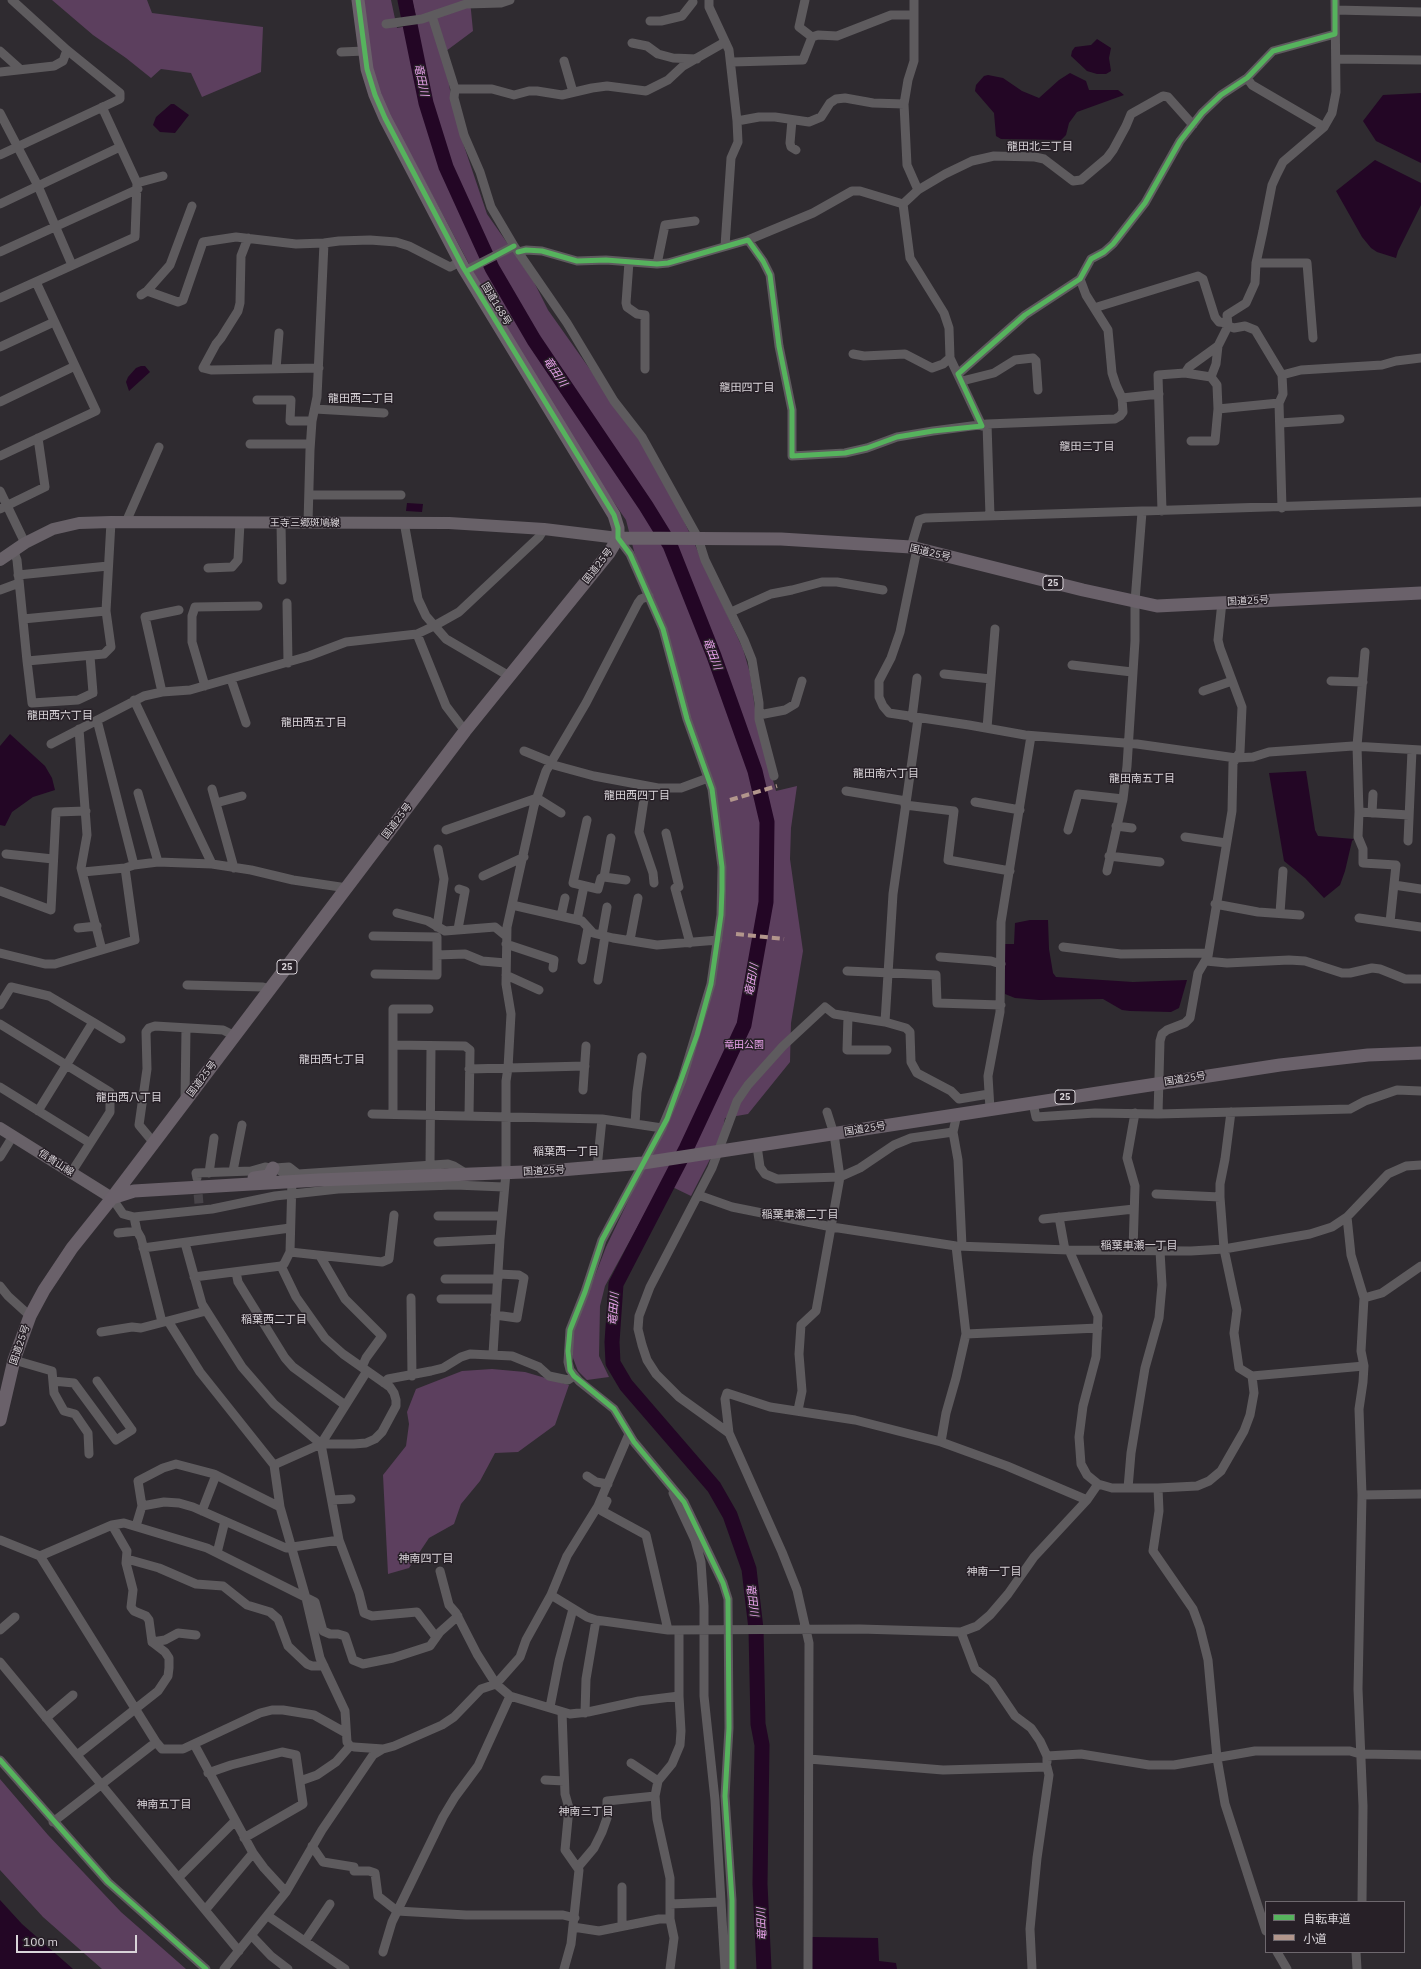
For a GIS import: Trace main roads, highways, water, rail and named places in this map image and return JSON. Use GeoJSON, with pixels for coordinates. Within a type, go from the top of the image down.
{"type":"FeatureCollection","features":[{"type":"Feature","properties":{"kind":"highway","name":"国道168号"},"geometry":{"type":"LineString","coordinates":[[358,0],[368,69],[375,95],[385,118],[465,268],[614,515],[618,528],[618,538]]}},
{"type":"Feature","properties":{"kind":"highway","name":"国道25号"},"geometry":{"type":"LineString","coordinates":[[0,1420],[14,1360],[30,1316],[44,1290],[72,1248],[154,1143],[465,731],[609,553],[618,538],[781,539],[914,548],[1157,606],[1421,592]]}},
{"type":"Feature","properties":{"kind":"highway","name":"国道25号"},"geometry":{"type":"LineString","coordinates":[[112,1198],[134,1191],[212,1190],[248,1192],[298,1178],[506,1173],[597,1168],[757,1146],[1033,1102],[1314,1060],[1368,1055],[1421,1053]]}},
{"type":"Feature","properties":{"kind":"highway"},"geometry":{"type":"LineString","coordinates":[[162,1190],[180,1182],[266,1178],[269,1176],[273,1168]]}},
{"type":"Feature","properties":{"kind":"highway","name":"国道25号"},"geometry":{"type":"LineString","coordinates":[[112,1198],[127,1201],[169,1199],[212,1190]]}},
{"type":"Feature","properties":{"kind":"main road","name":"王寺三郷斑鳩線"},"geometry":{"type":"LineString","coordinates":[[0,560],[14,552],[25,543],[59,528],[79,523],[404,522],[544,529],[618,538]]}},
{"type":"Feature","properties":{"kind":"main road","name":"信貴山線"},"geometry":{"type":"LineString","coordinates":[[0,1128],[112,1198]]}},
{"type":"Feature","properties":{"kind":"waterway","name":"竜田川"},"geometry":{"type":"LineString","coordinates":[[405,0],[426,103],[446,167],[492,268],[534,340],[646,506],[670,545],[714,656],[755,771],[767,822],[766,902],[744,1025],[686,1149],[616,1284],[612,1342],[613,1363],[626,1385],[714,1487],[730,1515],[749,1569],[756,1629],[758,1724],[762,1745],[760,1884],[764,1969]]}},
{"type":"Feature","properties":{"kind":"tunnel"},"geometry":{"type":"LineString","coordinates":[[197,1181],[199,1204]]}},
{"type":"Feature","properties":{"kind":"district","name":"龍田北三丁目"},"geometry":{"type":"Point","coordinates":[1040,147]}},
{"type":"Feature","properties":{"kind":"district","name":"龍田四丁目"},"geometry":{"type":"Point","coordinates":[747,388]}},
{"type":"Feature","properties":{"kind":"district","name":"龍田西二丁目"},"geometry":{"type":"Point","coordinates":[361,399]}},
{"type":"Feature","properties":{"kind":"district","name":"龍田三丁目"},"geometry":{"type":"Point","coordinates":[1087,447]}},
{"type":"Feature","properties":{"kind":"district","name":"龍田西六丁目"},"geometry":{"type":"Point","coordinates":[60,716]}},
{"type":"Feature","properties":{"kind":"district","name":"龍田西五丁目"},"geometry":{"type":"Point","coordinates":[314,723]}},
{"type":"Feature","properties":{"kind":"district","name":"龍田南六丁目"},"geometry":{"type":"Point","coordinates":[886,774]}},
{"type":"Feature","properties":{"kind":"district","name":"龍田南五丁目"},"geometry":{"type":"Point","coordinates":[1142,779]}},
{"type":"Feature","properties":{"kind":"district","name":"龍田西四丁目"},"geometry":{"type":"Point","coordinates":[637,796]}},
{"type":"Feature","properties":{"kind":"district","name":"龍田西七丁目"},"geometry":{"type":"Point","coordinates":[332,1060]}},
{"type":"Feature","properties":{"kind":"district","name":"龍田西八丁目"},"geometry":{"type":"Point","coordinates":[129,1098]}},
{"type":"Feature","properties":{"kind":"district","name":"稲葉西一丁目"},"geometry":{"type":"Point","coordinates":[566,1152]}},
{"type":"Feature","properties":{"kind":"district","name":"稲葉車瀬二丁目"},"geometry":{"type":"Point","coordinates":[800,1215]}},
{"type":"Feature","properties":{"kind":"district","name":"稲葉車瀬一丁目"},"geometry":{"type":"Point","coordinates":[1139,1246]}},
{"type":"Feature","properties":{"kind":"district","name":"稲葉西二丁目"},"geometry":{"type":"Point","coordinates":[274,1320]}},
{"type":"Feature","properties":{"kind":"district","name":"神南四丁目"},"geometry":{"type":"Point","coordinates":[426,1559]}},
{"type":"Feature","properties":{"kind":"district","name":"神南一丁目"},"geometry":{"type":"Point","coordinates":[994,1572]}},
{"type":"Feature","properties":{"kind":"district","name":"神南五丁目"},"geometry":{"type":"Point","coordinates":[164,1805]}},
{"type":"Feature","properties":{"kind":"district","name":"神南三丁目"},"geometry":{"type":"Point","coordinates":[586,1812]}},
{"type":"Feature","properties":{"kind":"park label","name":"竜田公園"},"geometry":{"type":"Point","coordinates":[744,1045]}}]}
